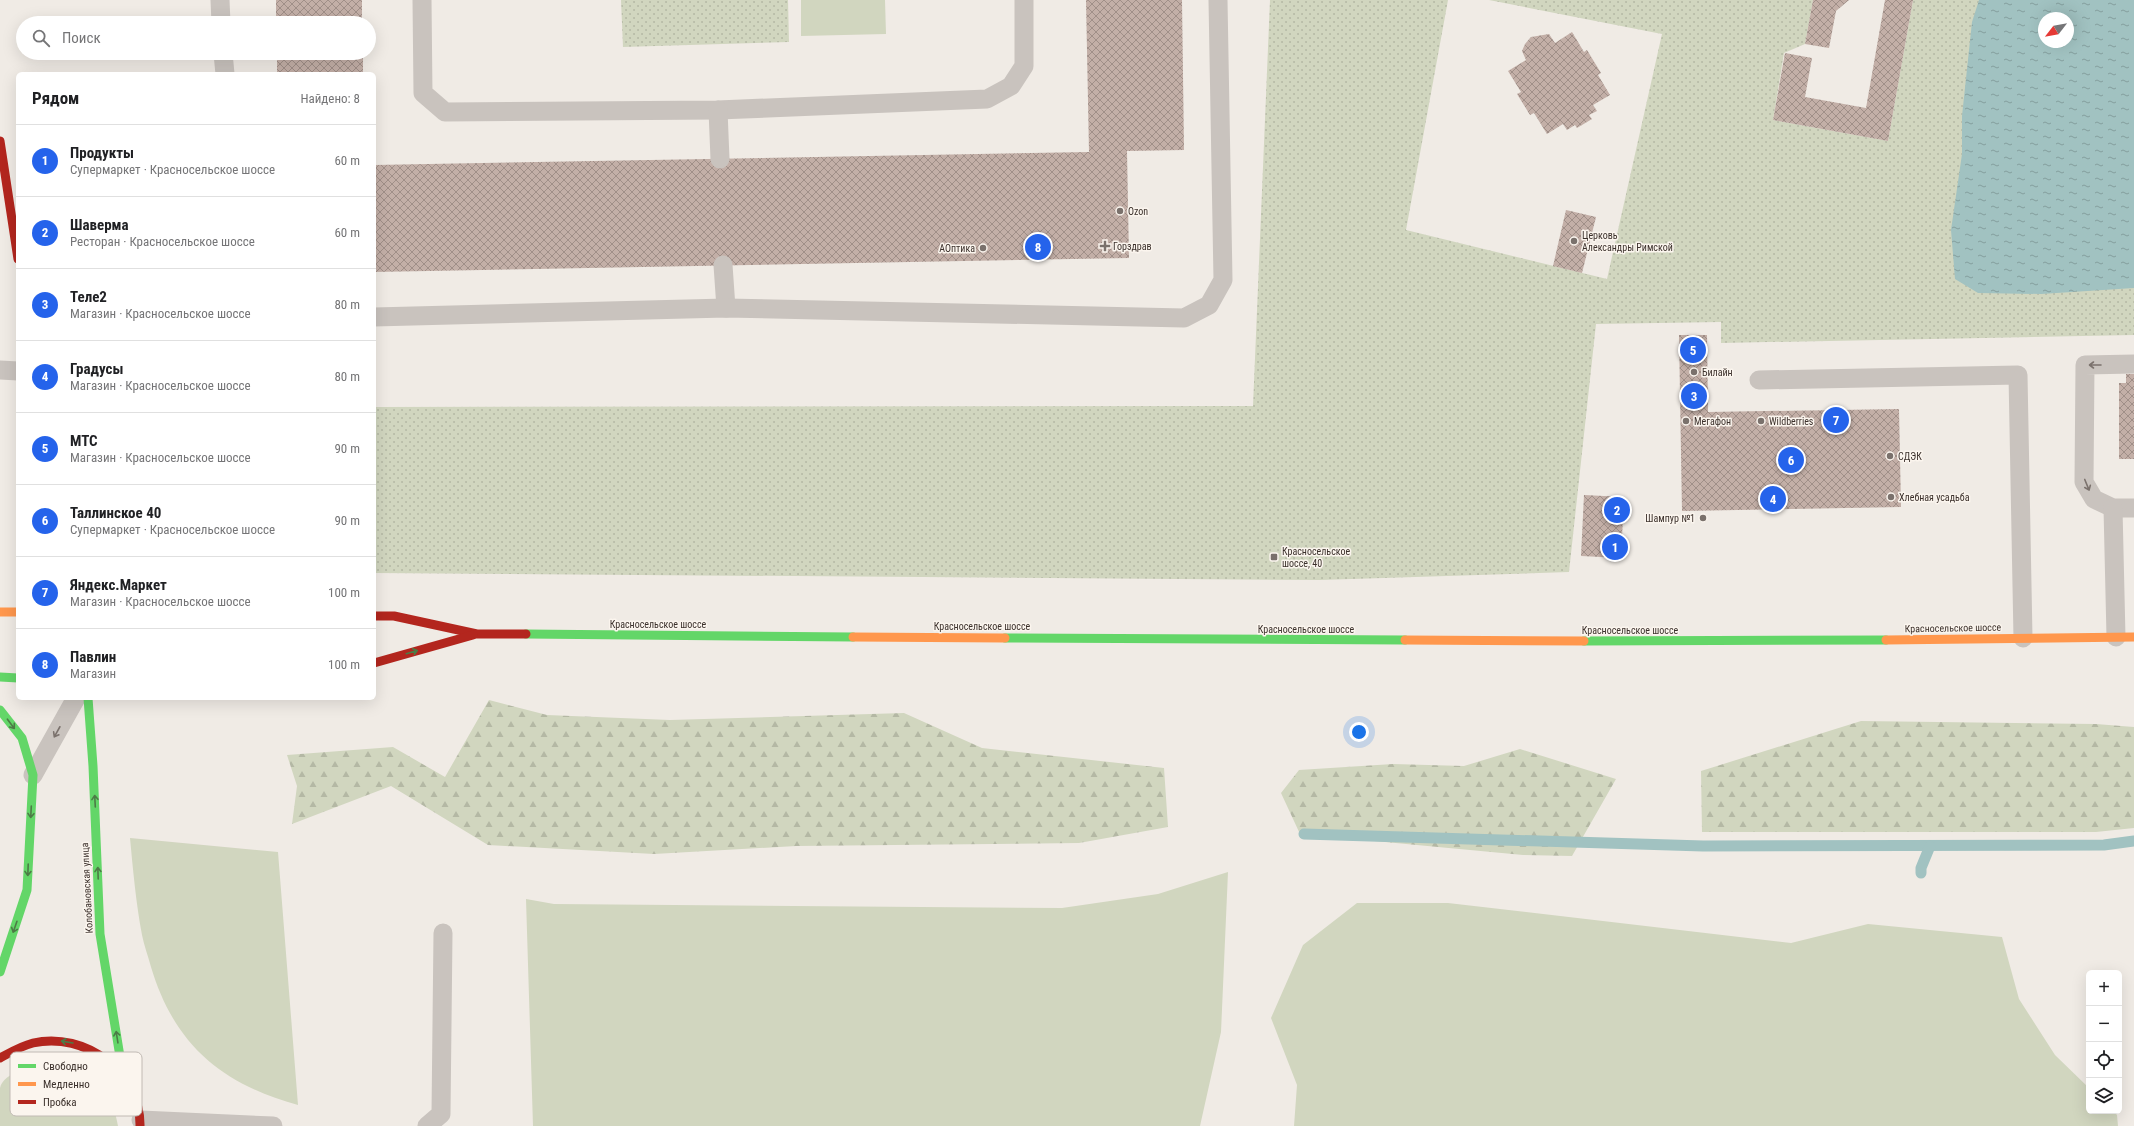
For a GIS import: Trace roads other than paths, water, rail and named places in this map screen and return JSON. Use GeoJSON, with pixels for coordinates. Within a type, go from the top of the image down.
{"type":"FeatureCollection","features":[{"type":"Feature","properties":{"kind":"main road"},"geometry":{"type":"LineString","coordinates":[[0,141],[16,246]]}},
{"type":"Feature","properties":{"kind":"main road"},"geometry":{"type":"LineString","coordinates":[[0,612],[16,612]]}},
{"type":"Feature","properties":{"kind":"main road","name":"Красносельское шоссе"},"geometry":{"type":"LineString","coordinates":[[376,616],[394,616],[477,634],[1679,642],[2125,637]]}},
{"type":"Feature","properties":{"kind":"main road","name":"Красносельское шоссе"},"geometry":{"type":"LineString","coordinates":[[376,662],[477,634]]}},
{"type":"Feature","properties":{"kind":"main road"},"geometry":{"type":"LineString","coordinates":[[0,677],[16,678]]}},
{"type":"Feature","properties":{"kind":"main road","name":"Колобановская улица"},"geometry":{"type":"LineString","coordinates":[[88,700],[100,934],[119,1052]]}},
{"type":"Feature","properties":{"kind":"main road"},"geometry":{"type":"LineString","coordinates":[[0,710],[22,738],[33,775],[27,890],[0,972]]}},
{"type":"Feature","properties":{"kind":"main road"},"geometry":{"type":"LineString","coordinates":[[0,1058],[9,1051],[34,1042],[64,1040],[84,1046],[96,1052]]}},
{"type":"Feature","properties":{"kind":"lane"},"geometry":{"type":"LineString","coordinates":[[220,0],[221,16]]}},
{"type":"Feature","properties":{"kind":"lane"},"geometry":{"type":"LineString","coordinates":[[422,0],[423,94],[445,112],[718,110],[987,99],[1011,86],[1024,66],[1024,0]]}},
{"type":"Feature","properties":{"kind":"lane"},"geometry":{"type":"LineString","coordinates":[[376,318],[726,308],[1184,318],[1209,305],[1223,280],[1218,0]]}},
{"type":"Feature","properties":{"kind":"lane"},"geometry":{"type":"LineString","coordinates":[[224,60],[225,72]]}},
{"type":"Feature","properties":{"kind":"lane"},"geometry":{"type":"LineString","coordinates":[[718,110],[720,159]]}},
{"type":"Feature","properties":{"kind":"lane"},"geometry":{"type":"LineString","coordinates":[[723,265],[726,308]]}},
{"type":"Feature","properties":{"kind":"lane"},"geometry":{"type":"LineString","coordinates":[[2134,364],[2086,365],[2084,482],[2094,499],[2113,508],[2134,508]]}},
{"type":"Feature","properties":{"kind":"lane"},"geometry":{"type":"LineString","coordinates":[[0,370],[16,371]]}},
{"type":"Feature","properties":{"kind":"lane"},"geometry":{"type":"LineString","coordinates":[[1758,380],[2018,375],[2024,638]]}},
{"type":"Feature","properties":{"kind":"lane"},"geometry":{"type":"LineString","coordinates":[[2113,508],[2125,637]]}},
{"type":"Feature","properties":{"kind":"lane"},"geometry":{"type":"LineString","coordinates":[[33,775],[75,700]]}},
{"type":"Feature","properties":{"kind":"lane"},"geometry":{"type":"LineString","coordinates":[[427,1126],[440,1114],[443,933]]}},
{"type":"Feature","properties":{"kind":"lane"},"geometry":{"type":"LineString","coordinates":[[140,1123],[273,1126]]}},
{"type":"Feature","properties":{"kind":"water"},"geometry":{"type":"Polygon","coordinates":[[[1979,0],[2134,0],[2134,288],[2041,294],[1978,293],[1955,279],[1951,230],[1962,154],[1962,116],[1972,22],[1979,0]]]}},
{"type":"Feature","properties":{"kind":"waterway"},"geometry":{"type":"LineString","coordinates":[[1304,834],[1703,846],[2104,845],[2134,841]]}},
{"type":"Feature","properties":{"kind":"waterway"},"geometry":{"type":"LineString","coordinates":[[1921,873],[1921,868],[1930,846]]}},
{"type":"Feature","properties":{"kind":"place","name":"Ozon"},"geometry":{"type":"Point","coordinates":[1120,211]}},
{"type":"Feature","properties":{"kind":"place","name":"Церковь Александры Римской"},"geometry":{"type":"Point","coordinates":[1574,241]}},
{"type":"Feature","properties":{"kind":"place","name":"Горздрав"},"geometry":{"type":"Point","coordinates":[1105,246]}},
{"type":"Feature","properties":{"kind":"place","name":"Павлин"},"geometry":{"type":"Point","coordinates":[1038,247]}},
{"type":"Feature","properties":{"kind":"place","name":"АОптика"},"geometry":{"type":"Point","coordinates":[983,248]}},
{"type":"Feature","properties":{"kind":"place","name":"МТС"},"geometry":{"type":"Point","coordinates":[1693,350]}},
{"type":"Feature","properties":{"kind":"place","name":"Билайн"},"geometry":{"type":"Point","coordinates":[1694,372]}},
{"type":"Feature","properties":{"kind":"place","name":"Теле2"},"geometry":{"type":"Point","coordinates":[1694,396]}},
{"type":"Feature","properties":{"kind":"place","name":"Яндекс.Маркет"},"geometry":{"type":"Point","coordinates":[1836,420]}},
{"type":"Feature","properties":{"kind":"place","name":"Мегафон"},"geometry":{"type":"Point","coordinates":[1686,421]}},
{"type":"Feature","properties":{"kind":"place","name":"Wildberries"},"geometry":{"type":"Point","coordinates":[1761,421]}},
{"type":"Feature","properties":{"kind":"place","name":"СДЭК"},"geometry":{"type":"Point","coordinates":[1890,456]}},
{"type":"Feature","properties":{"kind":"place","name":"Таллинское 40"},"geometry":{"type":"Point","coordinates":[1791,460]}},
{"type":"Feature","properties":{"kind":"place","name":"Хлебная усадьба"},"geometry":{"type":"Point","coordinates":[1891,497]}},
{"type":"Feature","properties":{"kind":"place","name":"Градусы"},"geometry":{"type":"Point","coordinates":[1773,499]}},
{"type":"Feature","properties":{"kind":"place","name":"Шаверма"},"geometry":{"type":"Point","coordinates":[1617,510]}},
{"type":"Feature","properties":{"kind":"place","name":"Шампур №1"},"geometry":{"type":"Point","coordinates":[1703,518]}},
{"type":"Feature","properties":{"kind":"place","name":"Продукты"},"geometry":{"type":"Point","coordinates":[1615,547]}},
{"type":"Feature","properties":{"kind":"place","name":"Красносельское шоссе, 40"},"geometry":{"type":"Point","coordinates":[1274,557]}}]}
